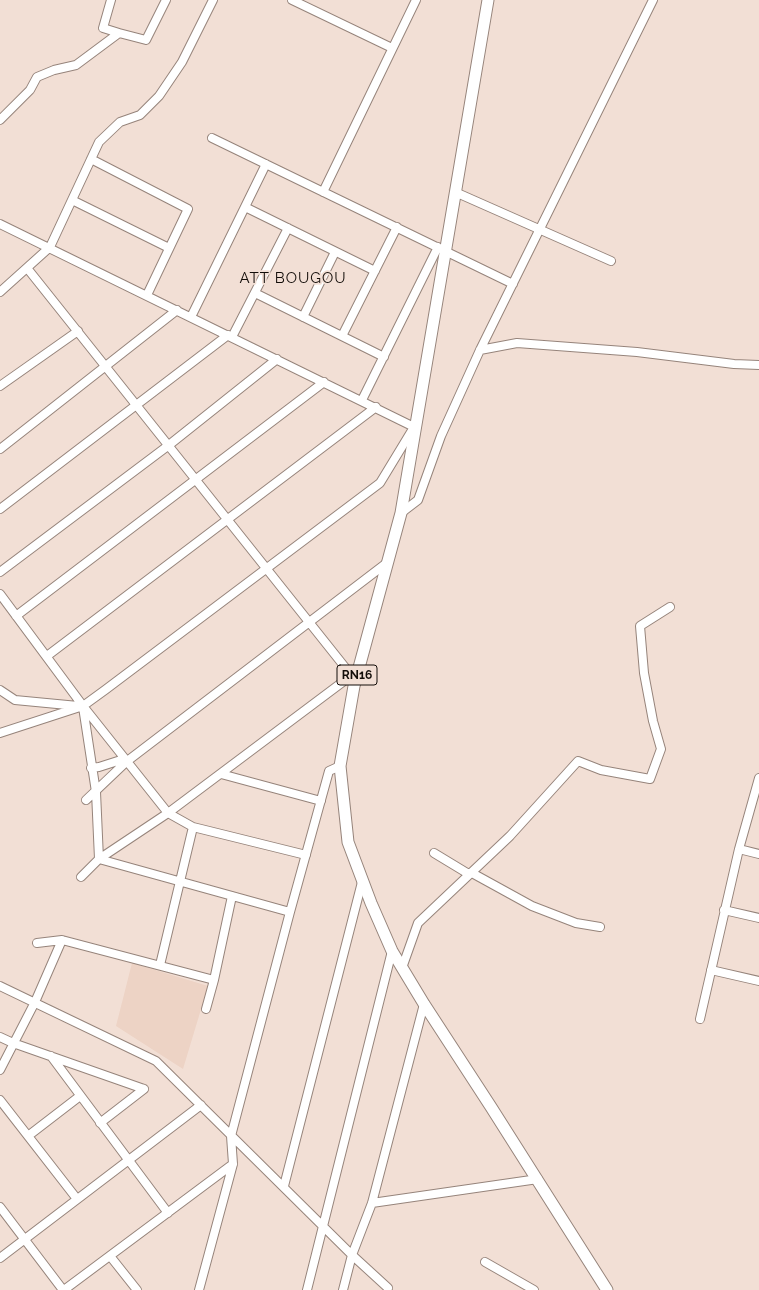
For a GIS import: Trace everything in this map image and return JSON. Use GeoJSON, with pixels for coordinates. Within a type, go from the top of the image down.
{"type":"FeatureCollection","features":[{"type":"Feature","properties":{"kind":"main road","name":"RN16"},"geometry":{"type":"LineString","coordinates":[[488,0],[455,192],[442,249],[400,513],[388,562],[356,673],[340,766],[348,842],[362,882],[392,951],[424,1004],[538,1179],[607,1290]]}},
{"type":"Feature","properties":{"kind":"street"},"geometry":{"type":"LineString","coordinates":[[111,0],[103,28],[146,40],[166,0]]}},
{"type":"Feature","properties":{"kind":"street"},"geometry":{"type":"LineString","coordinates":[[0,292],[50,247],[99,142],[120,122],[140,115],[159,96],[182,62],[213,0]]}},
{"type":"Feature","properties":{"kind":"street"},"geometry":{"type":"LineString","coordinates":[[292,0],[392,48]]}},
{"type":"Feature","properties":{"kind":"street"},"geometry":{"type":"LineString","coordinates":[[323,192],[416,0]]}},
{"type":"Feature","properties":{"kind":"street"},"geometry":{"type":"LineString","coordinates":[[400,513],[418,500],[441,436],[480,350],[653,0]]}},
{"type":"Feature","properties":{"kind":"street"},"geometry":{"type":"LineString","coordinates":[[0,120],[30,90],[38,77],[54,70],[76,65],[119,33]]}},
{"type":"Feature","properties":{"kind":"street"},"geometry":{"type":"LineString","coordinates":[[212,138],[513,284]]}},
{"type":"Feature","properties":{"kind":"street"},"geometry":{"type":"LineString","coordinates":[[91,159],[188,209],[147,295]]}},
{"type":"Feature","properties":{"kind":"street"},"geometry":{"type":"LineString","coordinates":[[191,317],[266,164]]}},
{"type":"Feature","properties":{"kind":"street"},"geometry":{"type":"LineString","coordinates":[[455,192],[611,261]]}},
{"type":"Feature","properties":{"kind":"street"},"geometry":{"type":"LineString","coordinates":[[72,200],[169,248]]}},
{"type":"Feature","properties":{"kind":"street"},"geometry":{"type":"LineString","coordinates":[[245,207],[375,271]]}},
{"type":"Feature","properties":{"kind":"street"},"geometry":{"type":"LineString","coordinates":[[0,224],[50,247],[414,427],[380,483],[83,706],[0,733]]}},
{"type":"Feature","properties":{"kind":"street"},"geometry":{"type":"LineString","coordinates":[[342,336],[396,227]]}},
{"type":"Feature","properties":{"kind":"street"},"geometry":{"type":"LineString","coordinates":[[0,509],[136,404],[230,336],[255,293],[288,228]]}},
{"type":"Feature","properties":{"kind":"street"},"geometry":{"type":"LineString","coordinates":[[362,400],[442,249]]}},
{"type":"Feature","properties":{"kind":"street"},"geometry":{"type":"LineString","coordinates":[[302,317],[335,252]]}},
{"type":"Feature","properties":{"kind":"street"},"geometry":{"type":"LineString","coordinates":[[27,268],[196,478],[266,568],[310,622],[356,673],[168,813],[99,859],[81,877]]}},
{"type":"Feature","properties":{"kind":"street"},"geometry":{"type":"LineString","coordinates":[[255,293],[384,357]]}},
{"type":"Feature","properties":{"kind":"street"},"geometry":{"type":"LineString","coordinates":[[0,449],[177,310]]}},
{"type":"Feature","properties":{"kind":"street"},"geometry":{"type":"LineString","coordinates":[[0,386],[78,331]]}},
{"type":"Feature","properties":{"kind":"street"},"geometry":{"type":"LineString","coordinates":[[480,350],[517,343],[637,352],[734,364],[759,365]]}},
{"type":"Feature","properties":{"kind":"street"},"geometry":{"type":"LineString","coordinates":[[0,572],[169,445],[277,359]]}},
{"type":"Feature","properties":{"kind":"street"},"geometry":{"type":"LineString","coordinates":[[16,616],[324,382]]}},
{"type":"Feature","properties":{"kind":"street"},"geometry":{"type":"LineString","coordinates":[[47,656],[227,518],[376,407]]}},
{"type":"Feature","properties":{"kind":"street"},"geometry":{"type":"LineString","coordinates":[[86,800],[96,792],[125,761],[388,562]]}},
{"type":"Feature","properties":{"kind":"street"},"geometry":{"type":"LineString","coordinates":[[0,594],[125,761],[168,813],[193,828],[306,855]]}},
{"type":"Feature","properties":{"kind":"street"},"geometry":{"type":"LineString","coordinates":[[402,968],[418,923],[472,873],[531,814],[578,761],[601,770],[650,779],[661,749],[653,721],[644,673],[640,626],[670,607]]}},
{"type":"Feature","properties":{"kind":"street"},"geometry":{"type":"LineString","coordinates":[[0,690],[15,700],[83,706]]}},
{"type":"Feature","properties":{"kind":"street"},"geometry":{"type":"LineString","coordinates":[[83,706],[91,768],[96,792],[99,859]]}},
{"type":"Feature","properties":{"kind":"street"},"geometry":{"type":"LineString","coordinates":[[91,768],[125,761]]}},
{"type":"Feature","properties":{"kind":"street"},"geometry":{"type":"LineString","coordinates":[[199,1290],[233,1164],[232,1136],[290,912],[329,771],[340,766]]}},
{"type":"Feature","properties":{"kind":"street"},"geometry":{"type":"LineString","coordinates":[[221,774],[321,801]]}},
{"type":"Feature","properties":{"kind":"street"},"geometry":{"type":"LineString","coordinates":[[700,1019],[724,910],[759,778]]}},
{"type":"Feature","properties":{"kind":"street"},"geometry":{"type":"LineString","coordinates":[[160,965],[193,828]]}},
{"type":"Feature","properties":{"kind":"street"},"geometry":{"type":"LineString","coordinates":[[739,849],[759,854]]}},
{"type":"Feature","properties":{"kind":"street"},"geometry":{"type":"LineString","coordinates":[[434,853],[467,873],[472,873],[532,906],[576,923],[600,927]]}},
{"type":"Feature","properties":{"kind":"street"},"geometry":{"type":"LineString","coordinates":[[99,859],[290,912]]}},
{"type":"Feature","properties":{"kind":"street"},"geometry":{"type":"LineString","coordinates":[[284,1186],[362,882]]}},
{"type":"Feature","properties":{"kind":"street"},"geometry":{"type":"LineString","coordinates":[[206,1009],[214,980],[232,896]]}},
{"type":"Feature","properties":{"kind":"street"},"geometry":{"type":"LineString","coordinates":[[724,910],[759,918]]}},
{"type":"Feature","properties":{"kind":"street"},"geometry":{"type":"LineString","coordinates":[[37,943],[62,940],[214,980]]}},
{"type":"Feature","properties":{"kind":"street"},"geometry":{"type":"LineString","coordinates":[[0,1070],[35,1002],[62,940]]}},
{"type":"Feature","properties":{"kind":"street"},"geometry":{"type":"LineString","coordinates":[[307,1290],[392,951]]}},
{"type":"Feature","properties":{"kind":"street"},"geometry":{"type":"LineString","coordinates":[[711,970],[759,981]]}},
{"type":"Feature","properties":{"kind":"street"},"geometry":{"type":"LineString","coordinates":[[0,986],[156,1060],[232,1136],[324,1224],[352,1255],[388,1288]]}},
{"type":"Feature","properties":{"kind":"street"},"geometry":{"type":"LineString","coordinates":[[343,1290],[352,1255],[372,1203],[424,1004]]}},
{"type":"Feature","properties":{"kind":"street"},"geometry":{"type":"LineString","coordinates":[[0,1037],[13,1043],[144,1088],[100,1123]]}},
{"type":"Feature","properties":{"kind":"street"},"geometry":{"type":"LineString","coordinates":[[50,1056],[168,1213]]}},
{"type":"Feature","properties":{"kind":"street"},"geometry":{"type":"LineString","coordinates":[[28,1136],[80,1096]]}},
{"type":"Feature","properties":{"kind":"street"},"geometry":{"type":"LineString","coordinates":[[0,1100],[77,1199]]}},
{"type":"Feature","properties":{"kind":"street"},"geometry":{"type":"LineString","coordinates":[[0,1258],[201,1105]]}},
{"type":"Feature","properties":{"kind":"street"},"geometry":{"type":"LineString","coordinates":[[0,1207],[63,1290],[233,1164]]}},
{"type":"Feature","properties":{"kind":"street"},"geometry":{"type":"LineString","coordinates":[[372,1203],[538,1179]]}},
{"type":"Feature","properties":{"kind":"street"},"geometry":{"type":"LineString","coordinates":[[110,1256],[137,1290]]}},
{"type":"Feature","properties":{"kind":"street"},"geometry":{"type":"LineString","coordinates":[[485,1262],[534,1290]]}},
{"type":"Feature","properties":{"kind":"shaded area"},"geometry":{"type":"Polygon","coordinates":[[[132,963],[208,986],[183,1069],[116,1026],[132,963]]]}},
{"type":"Feature","properties":{"kind":"district","name":"ATT BOUGOU"},"geometry":{"type":"Point","coordinates":[293,278]}}]}
